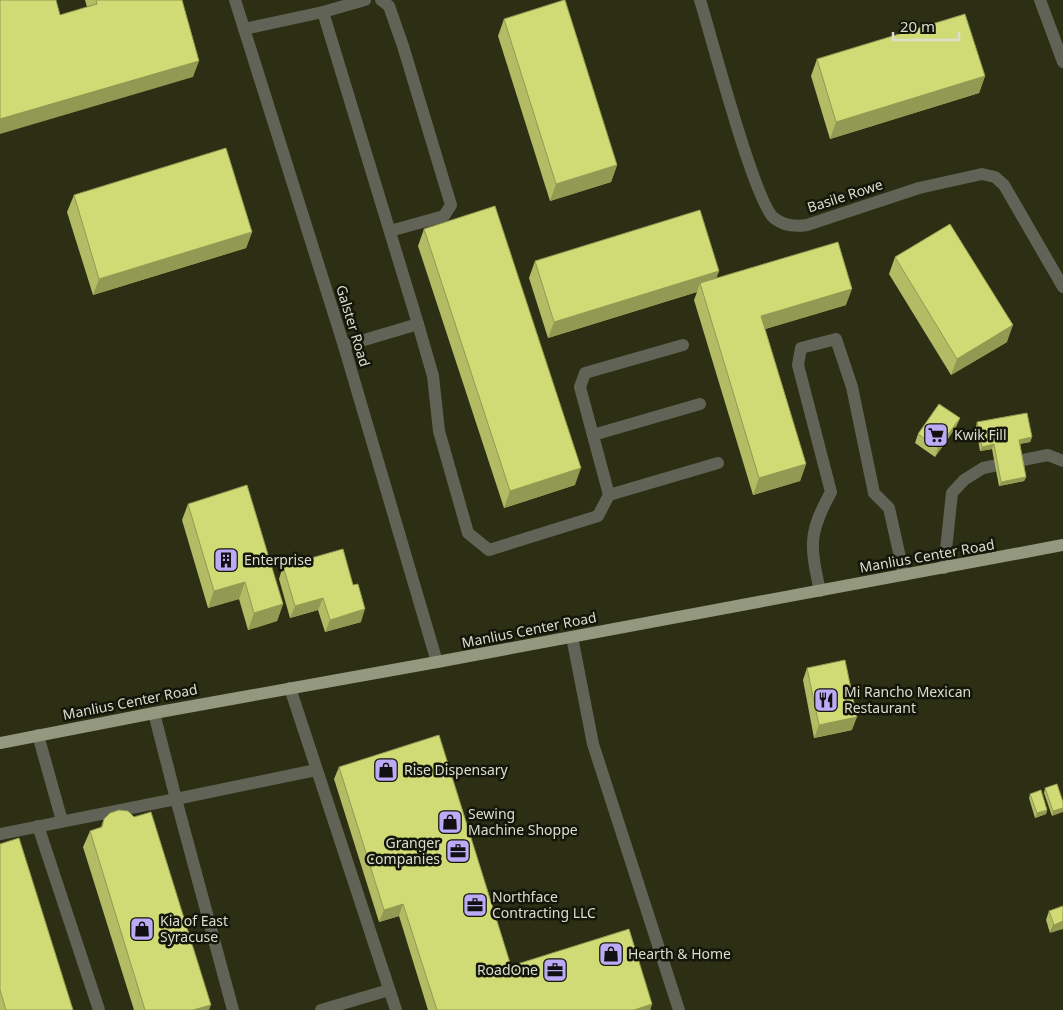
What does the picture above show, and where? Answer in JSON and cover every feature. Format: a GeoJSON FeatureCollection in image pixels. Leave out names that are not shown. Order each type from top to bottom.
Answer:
{"type":"FeatureCollection","features":[{"type":"Feature","properties":{"kind":"main road","name":"Manlius Center Road"},"geometry":{"type":"LineString","coordinates":[[0,743],[1063,545]]}},
{"type":"Feature","properties":{"kind":"street","name":"Galster Road"},"geometry":{"type":"LineString","coordinates":[[234,0],[344,346],[437,662]]}},
{"type":"Feature","properties":{"kind":"street"},"geometry":{"type":"LineString","coordinates":[[244,29],[323,12],[365,0]]}},
{"type":"Feature","properties":{"kind":"street"},"geometry":{"type":"LineString","coordinates":[[381,0],[389,6],[404,46],[451,205],[444,216],[390,231]]}},
{"type":"Feature","properties":{"kind":"street","name":"Basile Rowe"},"geometry":{"type":"LineString","coordinates":[[700,0],[748,157],[765,206],[774,217],[784,224],[807,225],[919,188],[982,174],[995,177],[1004,185],[1063,287]]}},
{"type":"Feature","properties":{"kind":"street"},"geometry":{"type":"LineString","coordinates":[[1040,0],[1063,62]]}},
{"type":"Feature","properties":{"kind":"street"},"geometry":{"type":"LineString","coordinates":[[323,12],[433,376],[439,431],[468,533],[489,550],[598,516],[609,495],[580,388],[585,373],[683,345]]}},
{"type":"Feature","properties":{"kind":"street"},"geometry":{"type":"LineString","coordinates":[[344,346],[418,324]]}},
{"type":"Feature","properties":{"kind":"street"},"geometry":{"type":"LineString","coordinates":[[820,591],[812,550],[817,518],[831,492],[798,365],[801,348],[836,339],[852,386],[874,493],[889,508],[904,575]]}},
{"type":"Feature","properties":{"kind":"street"},"geometry":{"type":"LineString","coordinates":[[593,435],[700,404]]}},
{"type":"Feature","properties":{"kind":"street"},"geometry":{"type":"LineString","coordinates":[[944,568],[952,493],[964,480],[983,468],[1020,460],[1048,455],[1063,462]]}},
{"type":"Feature","properties":{"kind":"street"},"geometry":{"type":"LineString","coordinates":[[609,495],[718,463]]}},
{"type":"Feature","properties":{"kind":"street"},"geometry":{"type":"LineString","coordinates":[[572,637],[593,744],[679,1010]]}},
{"type":"Feature","properties":{"kind":"street"},"geometry":{"type":"LineString","coordinates":[[290,688],[396,1010]]}},
{"type":"Feature","properties":{"kind":"street"},"geometry":{"type":"LineString","coordinates":[[154,713],[233,1010]]}},
{"type":"Feature","properties":{"kind":"street"},"geometry":{"type":"LineString","coordinates":[[38,735],[62,821]]}},
{"type":"Feature","properties":{"kind":"street"},"geometry":{"type":"LineString","coordinates":[[0,834],[316,770]]}},
{"type":"Feature","properties":{"kind":"street"},"geometry":{"type":"LineString","coordinates":[[38,826],[99,1010]]}},
{"type":"Feature","properties":{"kind":"street"},"geometry":{"type":"LineString","coordinates":[[321,1010],[389,990]]}},
{"type":"Feature","properties":{"kind":"building"},"geometry":{"type":"Polygon","coordinates":[[[0,0],[56,0],[60,15],[97,4],[96,0],[182,0],[199,61],[0,119],[0,0]]]}},
{"type":"Feature","properties":{"kind":"building"},"geometry":{"type":"Polygon","coordinates":[[[565,0],[617,165],[556,184],[504,19],[565,0]]]}},
{"type":"Feature","properties":{"kind":"building"},"geometry":{"type":"Polygon","coordinates":[[[965,14],[985,76],[836,122],[817,59],[965,14]]]}},
{"type":"Feature","properties":{"kind":"building"},"geometry":{"type":"Polygon","coordinates":[[[226,148],[252,232],[99,279],[74,195],[226,148]]]}},
{"type":"Feature","properties":{"kind":"building"},"geometry":{"type":"Polygon","coordinates":[[[495,206],[581,468],[510,491],[424,229],[495,206]]]}},
{"type":"Feature","properties":{"kind":"building"},"geometry":{"type":"Polygon","coordinates":[[[700,210],[719,271],[554,322],[535,261],[700,210]]]}},
{"type":"Feature","properties":{"kind":"building"},"geometry":{"type":"Polygon","coordinates":[[[950,224],[1013,325],[957,359],[895,257],[950,224]]]}},
{"type":"Feature","properties":{"kind":"building"},"geometry":{"type":"Polygon","coordinates":[[[838,242],[852,289],[761,316],[806,464],[759,478],[700,283],[838,242]]]}},
{"type":"Feature","properties":{"kind":"building","name":"Kwik Fill"},"geometry":{"type":"Polygon","coordinates":[[[939,404],[960,418],[938,448],[918,434],[939,404]]]}},
{"type":"Feature","properties":{"kind":"building","name":"Kwik Fill"},"geometry":{"type":"Polygon","coordinates":[[[1027,413],[1032,437],[1019,440],[1026,477],[1001,482],[994,444],[982,447],[977,422],[1027,413]]]}},
{"type":"Feature","properties":{"kind":"building","name":"Enterprise"},"geometry":{"type":"Polygon","coordinates":[[[247,485],[283,604],[254,613],[245,582],[214,591],[188,504],[247,485]]]}},
{"type":"Feature","properties":{"kind":"building"},"geometry":{"type":"Polygon","coordinates":[[[343,549],[353,585],[358,584],[365,609],[330,620],[323,598],[295,606],[283,566],[343,549]]]}},
{"type":"Feature","properties":{"kind":"building","name":"Mi Rancho Mexican Restaurant"},"geometry":{"type":"Polygon","coordinates":[[[845,660],[857,717],[819,725],[807,668],[845,660]]]}},
{"type":"Feature","properties":{"kind":"building"},"geometry":{"type":"Polygon","coordinates":[[[439,735],[511,966],[629,929],[652,1004],[634,1010],[437,1010],[403,904],[384,910],[339,767],[439,735]]]}},
{"type":"Feature","properties":{"kind":"building"},"geometry":{"type":"Polygon","coordinates":[[[1057,784],[1063,808],[1053,811],[1045,788],[1057,784]]]}},
{"type":"Feature","properties":{"kind":"building"},"geometry":{"type":"Polygon","coordinates":[[[1041,790],[1047,810],[1037,813],[1030,794],[1041,790]]]}},
{"type":"Feature","properties":{"kind":"building","name":"Kia of East Syracuse"},"geometry":{"type":"Polygon","coordinates":[[[119,810],[128,811],[134,817],[151,812],[211,1005],[193,1010],[145,1010],[90,831],[102,827],[104,819],[110,813],[119,810]]]}},
{"type":"Feature","properties":{"kind":"building"},"geometry":{"type":"Polygon","coordinates":[[[19,838],[73,1010],[6,1010],[0,990],[0,844],[19,838]]]}},
{"type":"Feature","properties":{"kind":"building"},"geometry":{"type":"Polygon","coordinates":[[[1063,906],[1063,921],[1054,925],[1049,911],[1063,906]]]}},
{"type":"Feature","properties":{"kind":"place","name":"Kwik Fill"},"geometry":{"type":"Point","coordinates":[936,435]}},
{"type":"Feature","properties":{"kind":"place","name":"Enterprise"},"geometry":{"type":"Point","coordinates":[226,560]}},
{"type":"Feature","properties":{"kind":"place","name":"Mi Rancho Mexican Restaurant"},"geometry":{"type":"Point","coordinates":[826,700]}},
{"type":"Feature","properties":{"kind":"place","name":"Rise Dispensary"},"geometry":{"type":"Point","coordinates":[386,770]}},
{"type":"Feature","properties":{"kind":"place","name":"Sewing Machine Shoppe"},"geometry":{"type":"Point","coordinates":[450,822]}},
{"type":"Feature","properties":{"kind":"place","name":"Granger Companies"},"geometry":{"type":"Point","coordinates":[458,851]}},
{"type":"Feature","properties":{"kind":"place","name":"Northface Contracting LLC"},"geometry":{"type":"Point","coordinates":[475,905]}},
{"type":"Feature","properties":{"kind":"place","name":"Kia of East Syracuse"},"geometry":{"type":"Point","coordinates":[142,929]}},
{"type":"Feature","properties":{"kind":"place","name":"Hearth & Home"},"geometry":{"type":"Point","coordinates":[611,954]}},
{"type":"Feature","properties":{"kind":"place","name":"RoadOne"},"geometry":{"type":"Point","coordinates":[555,970]}}]}
